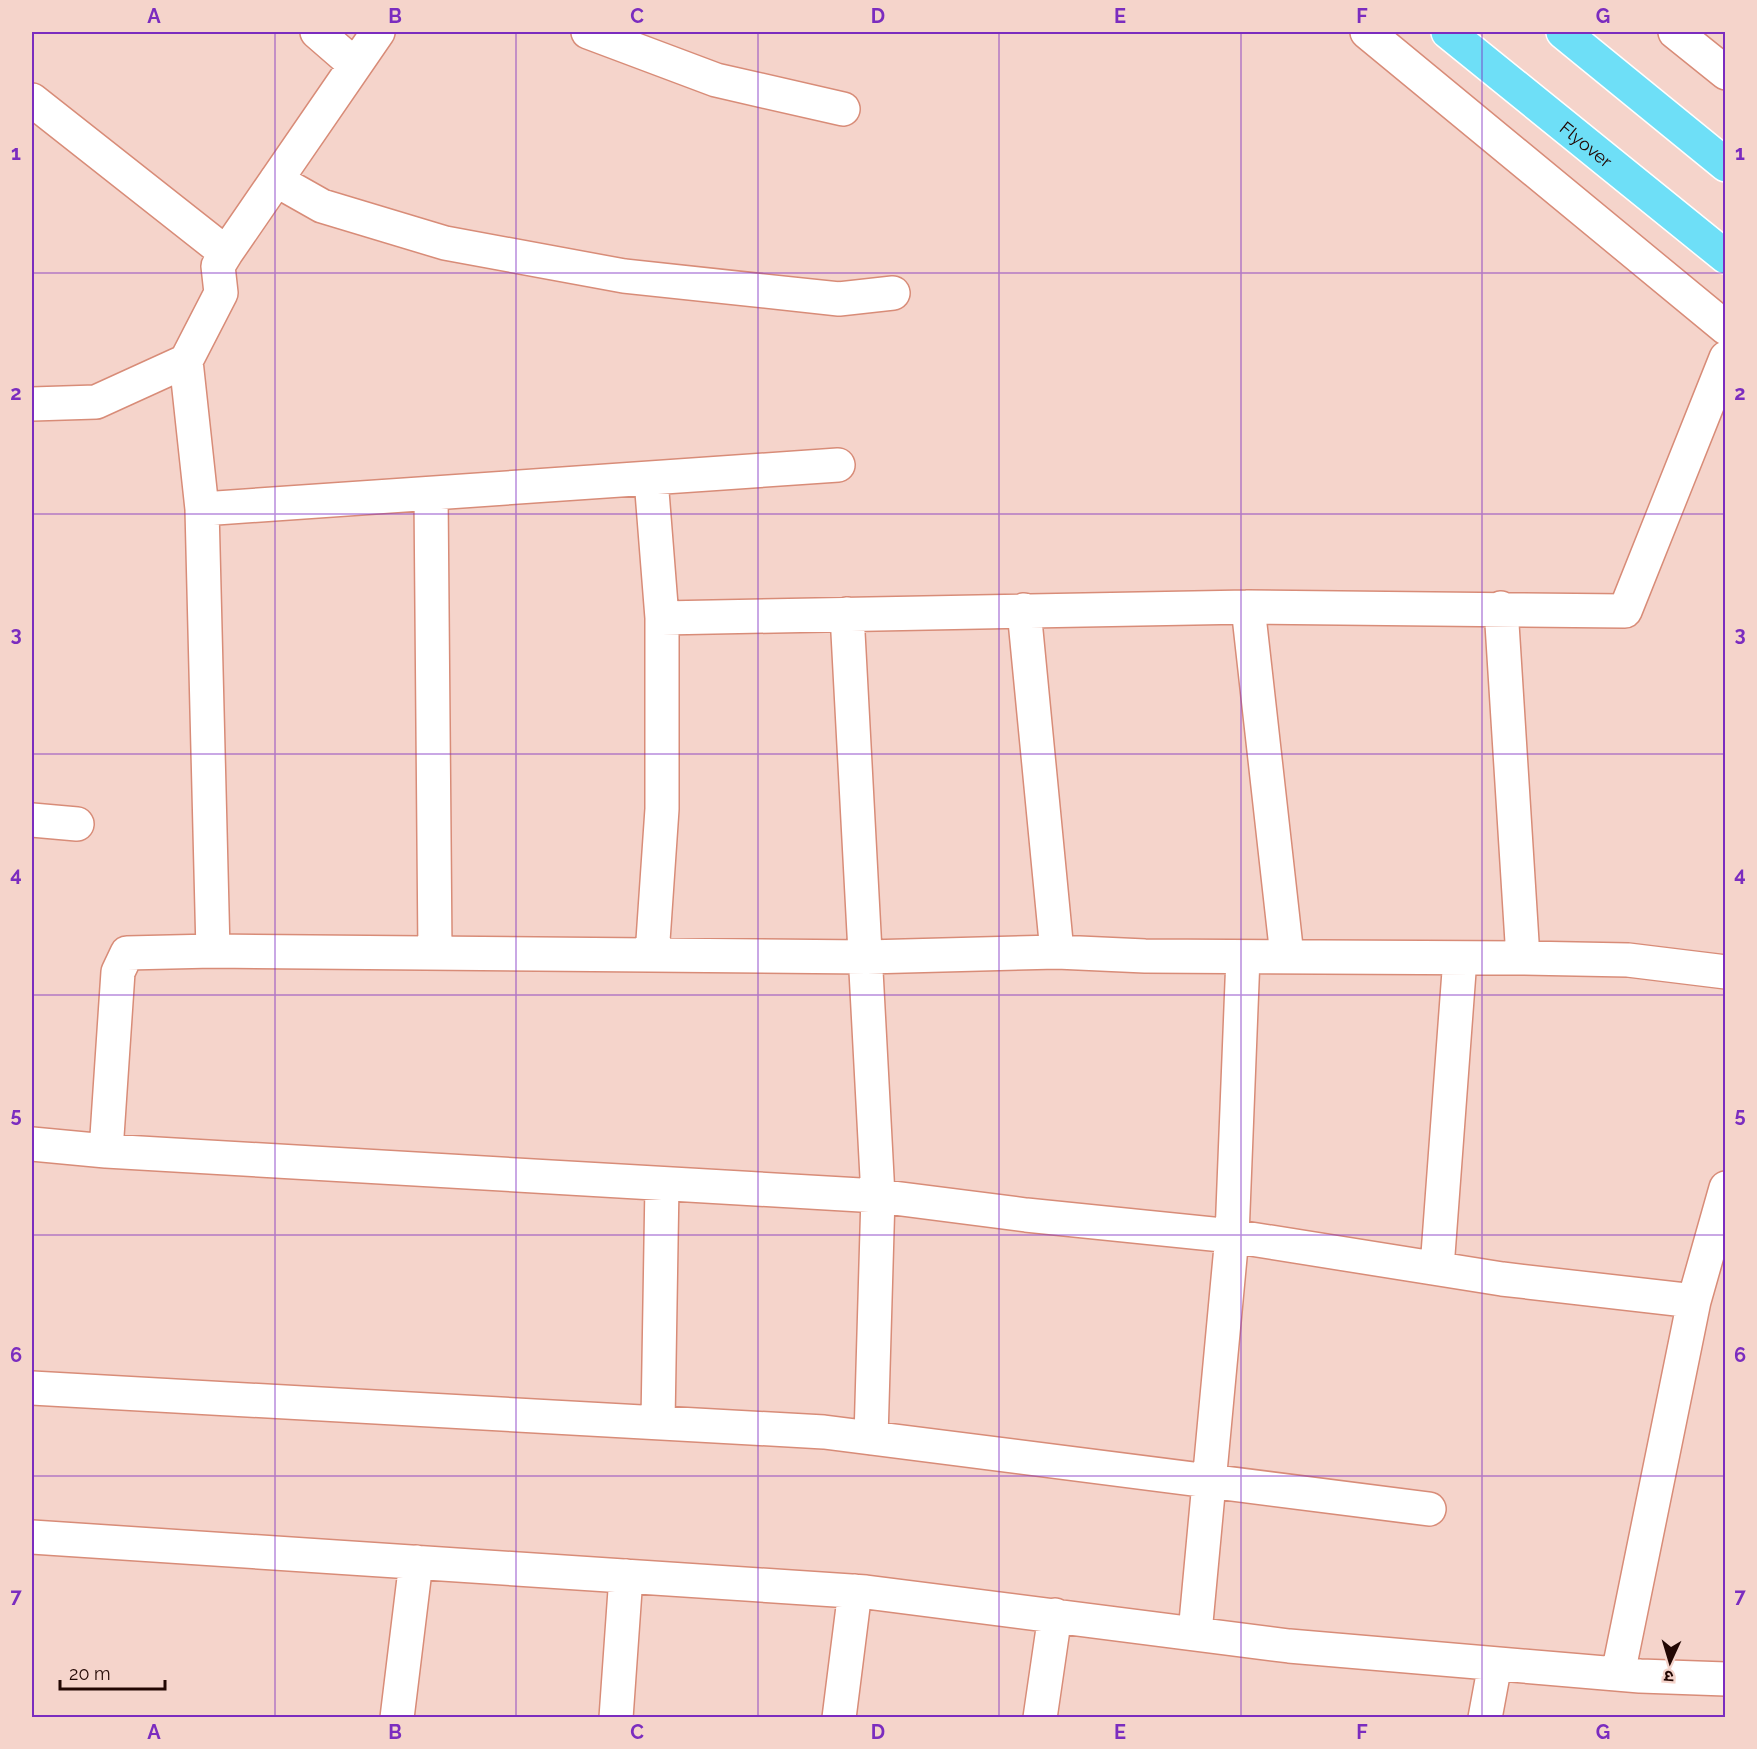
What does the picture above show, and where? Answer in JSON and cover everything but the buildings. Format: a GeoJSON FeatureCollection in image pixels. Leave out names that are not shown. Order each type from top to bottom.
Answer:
{"type":"FeatureCollection","features":[{"type":"Feature","properties":{"kind":"highway","name":"Flyover"},"geometry":{"type":"LineString","coordinates":[[1448,32],[1725,257]]}},
{"type":"Feature","properties":{"kind":"highway"},"geometry":{"type":"LineString","coordinates":[[1563,32],[1725,165]]}},
{"type":"Feature","properties":{"kind":"street"},"geometry":{"type":"LineString","coordinates":[[317,32],[355,65]]}},
{"type":"Feature","properties":{"kind":"street"},"geometry":{"type":"LineString","coordinates":[[213,951],[202,509],[186,361],[220,293],[218,266],[378,32]]}},
{"type":"Feature","properties":{"kind":"street"},"geometry":{"type":"LineString","coordinates":[[588,32],[716,80],[843,109]]}},
{"type":"Feature","properties":{"kind":"street"},"geometry":{"type":"LineString","coordinates":[[1367,32],[1725,328]]}},
{"type":"Feature","properties":{"kind":"street"},"geometry":{"type":"LineString","coordinates":[[1675,32],[1725,73]]}},
{"type":"Feature","properties":{"kind":"street"},"geometry":{"type":"LineString","coordinates":[[32,100],[226,253]]}},
{"type":"Feature","properties":{"kind":"street"},"geometry":{"type":"LineString","coordinates":[[276,180],[322,206],[445,243],[624,276],[838,299],[893,293]]}},
{"type":"Feature","properties":{"kind":"street"},"geometry":{"type":"LineString","coordinates":[[662,618],[1248,607],[1625,611],[1725,358]]}},
{"type":"Feature","properties":{"kind":"street"},"geometry":{"type":"LineString","coordinates":[[32,404],[96,402],[186,361]]}},
{"type":"Feature","properties":{"kind":"street"},"geometry":{"type":"LineString","coordinates":[[202,509],[838,465]]}},
{"type":"Feature","properties":{"kind":"street"},"geometry":{"type":"LineString","coordinates":[[651,479],[662,618],[662,809],[652,955]]}},
{"type":"Feature","properties":{"kind":"street"},"geometry":{"type":"LineString","coordinates":[[431,494],[435,953]]}},
{"type":"Feature","properties":{"kind":"street"},"geometry":{"type":"LineString","coordinates":[[1248,607],[1287,956]]}},
{"type":"Feature","properties":{"kind":"street"},"geometry":{"type":"LineString","coordinates":[[1501,608],[1523,958]]}},
{"type":"Feature","properties":{"kind":"street"},"geometry":{"type":"LineString","coordinates":[[1024,610],[1057,952]]}},
{"type":"Feature","properties":{"kind":"street"},"geometry":{"type":"LineString","coordinates":[[847,614],[878,1196],[871,1438]]}},
{"type":"Feature","properties":{"kind":"street"},"geometry":{"type":"LineString","coordinates":[[32,820],[77,824]]}},
{"type":"Feature","properties":{"kind":"street"},"geometry":{"type":"LineString","coordinates":[[106,1151],[118,972],[127,953],[213,951],[867,957],[1057,952],[1243,957],[1628,960],[1725,972]]}},
{"type":"Feature","properties":{"kind":"street"},"geometry":{"type":"LineString","coordinates":[[1195,1633],[1232,1236],[1243,957]]}},
{"type":"Feature","properties":{"kind":"street"},"geometry":{"type":"LineString","coordinates":[[1437,1268],[1460,958]]}},
{"type":"Feature","properties":{"kind":"street"},"geometry":{"type":"LineString","coordinates":[[32,1144],[106,1151],[878,1196],[1026,1215],[1232,1236],[1437,1268],[1694,1301]]}},
{"type":"Feature","properties":{"kind":"street"},"geometry":{"type":"LineString","coordinates":[[658,1422],[662,1184]]}},
{"type":"Feature","properties":{"kind":"street"},"geometry":{"type":"LineString","coordinates":[[1618,1674],[1694,1301],[1725,1188]]}},
{"type":"Feature","properties":{"kind":"street"},"geometry":{"type":"LineString","coordinates":[[32,1388],[824,1432],[1429,1509]]}},
{"type":"Feature","properties":{"kind":"street"},"geometry":{"type":"LineString","coordinates":[[32,1537],[855,1591],[1289,1646],[1618,1674],[1725,1679]]}},
{"type":"Feature","properties":{"kind":"street"},"geometry":{"type":"LineString","coordinates":[[397,1718],[416,1562]]}},
{"type":"Feature","properties":{"kind":"street"},"geometry":{"type":"LineString","coordinates":[[616,1718],[626,1576]]}},
{"type":"Feature","properties":{"kind":"street"},"geometry":{"type":"LineString","coordinates":[[839,1718],[855,1591]]}},
{"type":"Feature","properties":{"kind":"street"},"geometry":{"type":"LineString","coordinates":[[1040,1718],[1055,1615]]}},
{"type":"Feature","properties":{"kind":"street"},"geometry":{"type":"LineString","coordinates":[[1485,1718],[1495,1664]]}}]}
